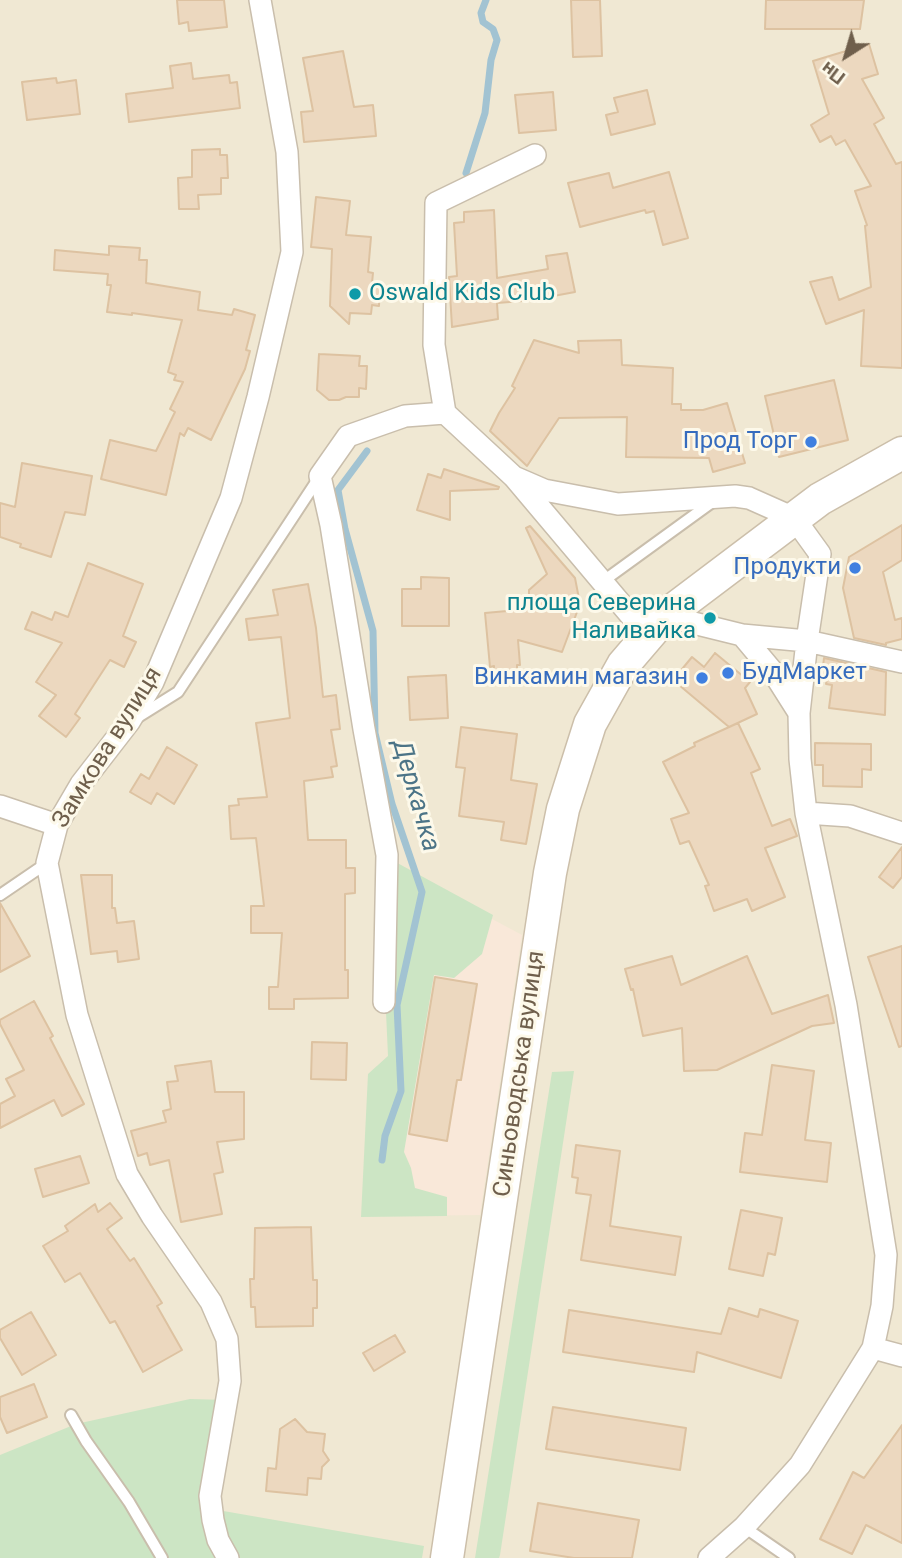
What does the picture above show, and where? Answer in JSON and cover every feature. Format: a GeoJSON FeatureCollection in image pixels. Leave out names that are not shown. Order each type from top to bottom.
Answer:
{"type":"FeatureCollection","features":[{"type":"Feature","properties":{"kind":"main road","name":"Синьоводська вулиця"},"geometry":{"type":"LineString","coordinates":[[447,1558],[550,873],[563,809],[590,724],[623,665],[656,626],[825,496],[902,453]]}},
{"type":"Feature","properties":{"kind":"street","name":"Замкова вулиця"},"geometry":{"type":"LineString","coordinates":[[228,1558],[218,1540],[210,1496],[230,1381],[227,1339],[211,1302],[152,1216],[127,1174],[76,1015],[47,863],[57,825],[81,783],[129,722],[153,682],[230,498],[258,397],[292,252],[287,152],[260,0]]}},
{"type":"Feature","properties":{"kind":"street"},"geometry":{"type":"LineString","coordinates":[[535,155],[436,203],[434,345],[445,413],[514,477],[602,582],[656,626],[807,640],[902,662]]}},
{"type":"Feature","properties":{"kind":"street"},"geometry":{"type":"LineString","coordinates":[[384,1002],[387,855],[331,525],[320,476],[348,436],[405,416],[445,413]]}},
{"type":"Feature","properties":{"kind":"street"},"geometry":{"type":"LineString","coordinates":[[514,477],[544,490],[618,504],[735,496],[749,498],[794,518],[820,554],[799,713],[800,760],[806,813],[894,1251],[873,1348],[800,1465],[744,1527],[709,1558]]}},
{"type":"Feature","properties":{"kind":"street"},"geometry":{"type":"LineString","coordinates":[[742,635],[773,672],[799,713]]}},
{"type":"Feature","properties":{"kind":"street"},"geometry":{"type":"LineString","coordinates":[[0,806],[57,825]]}},
{"type":"Feature","properties":{"kind":"street"},"geometry":{"type":"LineString","coordinates":[[806,813],[850,816],[902,833]]}},
{"type":"Feature","properties":{"kind":"street"},"geometry":{"type":"LineString","coordinates":[[873,1348],[902,1356]]}},
{"type":"Feature","properties":{"kind":"lane"},"geometry":{"type":"LineString","coordinates":[[129,722],[178,692],[320,476]]}},
{"type":"Feature","properties":{"kind":"lane"},"geometry":{"type":"LineString","coordinates":[[602,582],[720,497]]}},
{"type":"Feature","properties":{"kind":"lane"},"geometry":{"type":"LineString","coordinates":[[0,895],[47,863]]}},
{"type":"Feature","properties":{"kind":"lane"},"geometry":{"type":"LineString","coordinates":[[71,1415],[86,1441],[130,1502],[162,1558]]}},
{"type":"Feature","properties":{"kind":"lane"},"geometry":{"type":"LineString","coordinates":[[744,1527],[789,1558]]}},
{"type":"Feature","properties":{"kind":"shaded area"},"geometry":{"type":"Polygon","coordinates":[[[0,0],[902,0],[902,1558],[0,1558],[0,0]]]}},
{"type":"Feature","properties":{"kind":"shaded area"},"geometry":{"type":"Polygon","coordinates":[[[438,890],[522,935],[480,1215],[392,1216],[438,890]]]}},
{"type":"Feature","properties":{"kind":"green space"},"geometry":{"type":"Polygon","coordinates":[[[390,859],[493,915],[482,954],[454,978],[434,975],[404,1152],[415,1188],[447,1197],[447,1216],[361,1217],[368,1074],[388,1056],[386,1012],[390,859]]]}},
{"type":"Feature","properties":{"kind":"green space"},"geometry":{"type":"Polygon","coordinates":[[[574,1071],[500,1555],[499,1558],[475,1558],[552,1072],[574,1071]]]}},
{"type":"Feature","properties":{"kind":"green space"},"geometry":{"type":"Polygon","coordinates":[[[190,1399],[227,1400],[212,1509],[424,1546],[422,1558],[0,1558],[0,1455],[76,1424],[190,1399]]]}},
{"type":"Feature","properties":{"kind":"building"},"geometry":{"type":"Polygon","coordinates":[[[177,0],[224,0],[227,27],[189,31],[188,22],[179,24],[177,0]]]}},
{"type":"Feature","properties":{"kind":"building"},"geometry":{"type":"Polygon","coordinates":[[[571,0],[600,0],[602,56],[573,57],[571,0]]]}},
{"type":"Feature","properties":{"kind":"building"},"geometry":{"type":"Polygon","coordinates":[[[766,0],[864,0],[860,29],[765,29],[766,0]]]}},
{"type":"Feature","properties":{"kind":"building"},"geometry":{"type":"Polygon","coordinates":[[[869,44],[878,74],[862,79],[884,118],[874,124],[896,164],[902,162],[902,368],[861,366],[864,310],[826,324],[810,282],[832,277],[839,300],[871,287],[867,225],[855,191],[871,186],[845,140],[836,145],[831,136],[820,142],[811,125],[829,114],[813,61],[869,44]]]}},
{"type":"Feature","properties":{"kind":"building"},"geometry":{"type":"Polygon","coordinates":[[[343,51],[354,107],[373,105],[376,136],[304,142],[301,112],[313,111],[303,58],[343,51]]]}},
{"type":"Feature","properties":{"kind":"building"},"geometry":{"type":"Polygon","coordinates":[[[191,63],[193,79],[229,75],[230,83],[237,82],[240,108],[129,122],[126,94],[173,88],[170,66],[191,63]]]}},
{"type":"Feature","properties":{"kind":"building"},"geometry":{"type":"Polygon","coordinates":[[[56,78],[57,83],[76,80],[80,114],[27,120],[22,82],[56,78]]]}},
{"type":"Feature","properties":{"kind":"building"},"geometry":{"type":"Polygon","coordinates":[[[647,90],[655,124],[611,135],[606,115],[618,112],[614,98],[647,90]]]}},
{"type":"Feature","properties":{"kind":"building"},"geometry":{"type":"Polygon","coordinates":[[[553,92],[556,130],[519,133],[515,95],[553,92]]]}},
{"type":"Feature","properties":{"kind":"building"},"geometry":{"type":"Polygon","coordinates":[[[220,149],[220,155],[227,155],[228,178],[221,178],[221,194],[198,195],[199,209],[179,209],[178,178],[192,177],[192,150],[220,149]]]}},
{"type":"Feature","properties":{"kind":"building"},"geometry":{"type":"Polygon","coordinates":[[[669,172],[688,238],[663,245],[654,211],[646,213],[645,210],[580,227],[568,183],[609,173],[613,188],[669,172]]]}},
{"type":"Feature","properties":{"kind":"building"},"geometry":{"type":"Polygon","coordinates":[[[316,197],[350,201],[346,235],[371,237],[368,272],[373,273],[372,283],[380,283],[379,306],[372,305],[371,314],[350,313],[349,324],[330,306],[332,249],[311,247],[316,197]]]}},
{"type":"Feature","properties":{"kind":"building"},"geometry":{"type":"Polygon","coordinates":[[[494,210],[497,278],[548,269],[546,256],[567,253],[575,292],[548,299],[497,303],[498,319],[452,327],[449,277],[457,276],[454,223],[464,222],[464,212],[494,210]]]}},
{"type":"Feature","properties":{"kind":"building"},"geometry":{"type":"Polygon","coordinates":[[[109,246],[140,248],[139,260],[147,260],[146,283],[200,292],[198,310],[232,315],[234,309],[255,315],[246,350],[250,351],[245,369],[211,440],[188,428],[184,436],[180,433],[166,495],[101,479],[110,440],[156,451],[175,412],[170,409],[183,382],[174,380],[176,375],[168,372],[182,320],[107,312],[111,285],[107,285],[108,274],[54,270],[55,250],[109,255],[109,246]]]}},
{"type":"Feature","properties":{"kind":"building"},"geometry":{"type":"Polygon","coordinates":[[[534,340],[579,353],[578,341],[621,340],[622,365],[673,368],[672,404],[681,404],[681,410],[703,410],[727,403],[745,463],[713,472],[709,458],[626,457],[627,417],[559,418],[527,466],[490,431],[515,388],[512,386],[534,340]]]}},
{"type":"Feature","properties":{"kind":"building"},"geometry":{"type":"Polygon","coordinates":[[[319,354],[360,356],[359,366],[367,366],[366,389],[359,388],[359,397],[329,400],[317,390],[319,354]]]}},
{"type":"Feature","properties":{"kind":"building"},"geometry":{"type":"Polygon","coordinates":[[[834,380],[848,440],[779,457],[765,396],[834,380]]]}},
{"type":"Feature","properties":{"kind":"building"},"geometry":{"type":"Polygon","coordinates":[[[22,463],[92,476],[85,515],[65,512],[51,557],[0,537],[0,503],[15,507],[22,463]]]}},
{"type":"Feature","properties":{"kind":"building"},"geometry":{"type":"Polygon","coordinates":[[[444,469],[499,487],[450,491],[450,520],[417,510],[428,474],[441,478],[444,469]]]}},
{"type":"Feature","properties":{"kind":"building"},"geometry":{"type":"Polygon","coordinates":[[[902,525],[902,560],[883,572],[895,620],[902,618],[902,639],[886,645],[854,638],[843,588],[849,557],[902,525]]]}},
{"type":"Feature","properties":{"kind":"building"},"geometry":{"type":"Polygon","coordinates":[[[530,526],[575,578],[580,604],[562,652],[518,640],[520,665],[517,665],[517,670],[494,672],[494,666],[490,667],[485,613],[529,609],[529,590],[547,574],[526,528],[530,526]]]}},
{"type":"Feature","properties":{"kind":"building"},"geometry":{"type":"Polygon","coordinates":[[[88,563],[143,584],[123,636],[136,642],[124,667],[110,660],[75,714],[80,718],[66,737],[39,716],[56,695],[36,682],[62,643],[25,629],[32,612],[52,620],[55,612],[68,617],[88,563]]]}},
{"type":"Feature","properties":{"kind":"building"},"geometry":{"type":"Polygon","coordinates":[[[421,577],[449,578],[449,626],[402,626],[402,589],[421,589],[421,577]]]}},
{"type":"Feature","properties":{"kind":"building"},"geometry":{"type":"Polygon","coordinates":[[[308,584],[316,628],[323,697],[336,695],[340,729],[331,730],[337,766],[331,767],[333,777],[304,781],[308,840],[346,840],[346,868],[355,868],[355,893],[345,894],[345,970],[348,970],[348,998],[294,999],[294,1009],[269,1009],[269,987],[278,987],[282,933],[251,933],[251,906],[264,906],[256,838],[231,839],[229,806],[239,805],[238,799],[267,797],[256,723],[290,718],[281,637],[249,640],[246,619],[278,615],[273,590],[308,584]]]}},
{"type":"Feature","properties":{"kind":"building"},"geometry":{"type":"Polygon","coordinates":[[[715,653],[750,682],[745,688],[757,714],[729,727],[673,680],[692,657],[704,667],[715,653]]]}},
{"type":"Feature","properties":{"kind":"building"},"geometry":{"type":"Polygon","coordinates":[[[824,658],[886,672],[885,715],[829,708],[832,685],[826,684],[828,675],[822,674],[824,658]]]}},
{"type":"Feature","properties":{"kind":"building"},"geometry":{"type":"Polygon","coordinates":[[[446,675],[448,718],[410,720],[408,677],[446,675]]]}},
{"type":"Feature","properties":{"kind":"building"},"geometry":{"type":"Polygon","coordinates":[[[738,723],[760,769],[751,773],[772,826],[790,819],[797,836],[765,848],[785,897],[752,911],[747,899],[714,911],[705,886],[709,885],[689,841],[680,844],[671,819],[689,813],[663,762],[695,746],[694,743],[738,723]]]}},
{"type":"Feature","properties":{"kind":"building"},"geometry":{"type":"Polygon","coordinates":[[[461,727],[517,734],[511,780],[537,784],[526,844],[501,840],[504,822],[459,816],[465,768],[456,767],[461,727]]]}},
{"type":"Feature","properties":{"kind":"building"},"geometry":{"type":"Polygon","coordinates":[[[815,743],[871,744],[871,770],[862,769],[862,787],[823,786],[823,765],[815,765],[815,743]]]}},
{"type":"Feature","properties":{"kind":"building"},"geometry":{"type":"Polygon","coordinates":[[[167,747],[197,765],[174,804],[157,793],[151,804],[130,792],[141,774],[149,779],[167,747]]]}},
{"type":"Feature","properties":{"kind":"building"},"geometry":{"type":"Polygon","coordinates":[[[902,847],[902,877],[893,888],[879,877],[902,847]]]}},
{"type":"Feature","properties":{"kind":"building"},"geometry":{"type":"Polygon","coordinates":[[[81,875],[112,875],[112,908],[115,908],[117,923],[134,921],[139,959],[118,962],[117,951],[91,954],[81,875]]]}},
{"type":"Feature","properties":{"kind":"building"},"geometry":{"type":"Polygon","coordinates":[[[0,903],[30,956],[0,972],[0,903]]]}},
{"type":"Feature","properties":{"kind":"building"},"geometry":{"type":"Polygon","coordinates":[[[902,946],[902,1046],[899,1047],[868,957],[902,946]]]}},
{"type":"Feature","properties":{"kind":"building"},"geometry":{"type":"Polygon","coordinates":[[[672,956],[681,985],[747,956],[772,1014],[828,995],[834,1023],[812,1026],[717,1070],[684,1071],[682,1028],[643,1036],[633,989],[631,990],[625,969],[672,956]]]}},
{"type":"Feature","properties":{"kind":"building"},"geometry":{"type":"Polygon","coordinates":[[[435,977],[477,984],[461,1080],[457,1080],[447,1141],[409,1134],[435,977]]]}},
{"type":"Feature","properties":{"kind":"building"},"geometry":{"type":"Polygon","coordinates":[[[34,1001],[84,1104],[62,1116],[54,1100],[0,1128],[0,1104],[15,1096],[6,1079],[24,1070],[0,1020],[34,1001]]]}},
{"type":"Feature","properties":{"kind":"building"},"geometry":{"type":"Polygon","coordinates":[[[312,1042],[347,1043],[346,1080],[311,1079],[312,1042]]]}},
{"type":"Feature","properties":{"kind":"building"},"geometry":{"type":"Polygon","coordinates":[[[211,1061],[215,1092],[244,1092],[244,1139],[217,1142],[223,1172],[214,1174],[222,1214],[181,1222],[169,1160],[150,1165],[147,1153],[138,1156],[131,1131],[166,1122],[163,1111],[171,1109],[167,1082],[178,1081],[175,1066],[211,1061]]]}},
{"type":"Feature","properties":{"kind":"building"},"geometry":{"type":"Polygon","coordinates":[[[772,1065],[814,1071],[805,1140],[831,1143],[827,1182],[740,1172],[745,1133],[762,1135],[772,1065]]]}},
{"type":"Feature","properties":{"kind":"building"},"geometry":{"type":"Polygon","coordinates":[[[576,1145],[620,1151],[610,1226],[681,1237],[675,1275],[581,1260],[591,1195],[576,1193],[578,1178],[572,1177],[576,1145]]]}},
{"type":"Feature","properties":{"kind":"building"},"geometry":{"type":"Polygon","coordinates":[[[80,1156],[89,1183],[43,1197],[35,1169],[80,1156]]]}},
{"type":"Feature","properties":{"kind":"building"},"geometry":{"type":"Polygon","coordinates":[[[110,1203],[122,1218],[107,1229],[130,1261],[134,1258],[162,1303],[157,1306],[182,1350],[143,1372],[115,1321],[110,1323],[80,1273],[65,1282],[43,1246],[68,1231],[65,1226],[95,1204],[98,1212],[110,1203]]]}},
{"type":"Feature","properties":{"kind":"building"},"geometry":{"type":"Polygon","coordinates":[[[741,1210],[782,1218],[775,1255],[768,1253],[763,1276],[729,1269],[741,1210]]]}},
{"type":"Feature","properties":{"kind":"building"},"geometry":{"type":"Polygon","coordinates":[[[311,1227],[313,1280],[317,1280],[317,1308],[313,1308],[313,1326],[256,1327],[255,1307],[251,1307],[250,1279],[254,1279],[255,1228],[311,1227]]]}},
{"type":"Feature","properties":{"kind":"building"},"geometry":{"type":"Polygon","coordinates":[[[729,1308],[758,1317],[760,1309],[798,1321],[781,1378],[697,1352],[694,1372],[563,1352],[569,1310],[721,1334],[729,1308]]]}},
{"type":"Feature","properties":{"kind":"building"},"geometry":{"type":"Polygon","coordinates":[[[31,1312],[56,1355],[22,1375],[0,1338],[0,1330],[31,1312]]]}},
{"type":"Feature","properties":{"kind":"building"},"geometry":{"type":"Polygon","coordinates":[[[395,1335],[405,1352],[374,1371],[363,1353],[395,1335]]]}},
{"type":"Feature","properties":{"kind":"building"},"geometry":{"type":"Polygon","coordinates":[[[34,1384],[47,1417],[7,1433],[0,1417],[0,1397],[34,1384]]]}},
{"type":"Feature","properties":{"kind":"building"},"geometry":{"type":"Polygon","coordinates":[[[553,1407],[686,1428],[680,1470],[546,1449],[553,1407]]]}},
{"type":"Feature","properties":{"kind":"building"},"geometry":{"type":"Polygon","coordinates":[[[295,1419],[307,1432],[325,1434],[323,1451],[329,1460],[322,1467],[321,1479],[308,1478],[307,1495],[266,1491],[268,1468],[276,1469],[280,1429],[295,1419]]]}},
{"type":"Feature","properties":{"kind":"building"},"geometry":{"type":"Polygon","coordinates":[[[902,1425],[902,1543],[866,1525],[852,1554],[820,1539],[853,1472],[864,1478],[902,1425]]]}},
{"type":"Feature","properties":{"kind":"building"},"geometry":{"type":"Polygon","coordinates":[[[538,1503],[639,1520],[632,1558],[574,1558],[530,1551],[538,1503]]]}},
{"type":"Feature","properties":{"kind":"waterway","name":"Деркачка"},"geometry":{"type":"LineString","coordinates":[[466,173],[485,113],[491,60],[497,40],[493,29],[483,22],[481,13],[486,0]]}},
{"type":"Feature","properties":{"kind":"waterway","name":"Деркачка"},"geometry":{"type":"LineString","coordinates":[[367,451],[338,490],[345,529],[373,631],[375,733],[392,804],[422,892],[397,1005],[401,1091],[385,1136],[382,1160]]}},
{"type":"Feature","properties":{"kind":"place","name":"Oswald Kids Club"},"geometry":{"type":"Point","coordinates":[355,294]}},
{"type":"Feature","properties":{"kind":"place","name":"Прод Торг"},"geometry":{"type":"Point","coordinates":[811,442]}},
{"type":"Feature","properties":{"kind":"place","name":"Продукти"},"geometry":{"type":"Point","coordinates":[855,568]}},
{"type":"Feature","properties":{"kind":"place","name":"площа Северина Наливайка"},"geometry":{"type":"Point","coordinates":[710,618]}},
{"type":"Feature","properties":{"kind":"place","name":"БудМаркет"},"geometry":{"type":"Point","coordinates":[728,673]}},
{"type":"Feature","properties":{"kind":"place","name":"Винкамин магазин"},"geometry":{"type":"Point","coordinates":[702,678]}}]}
